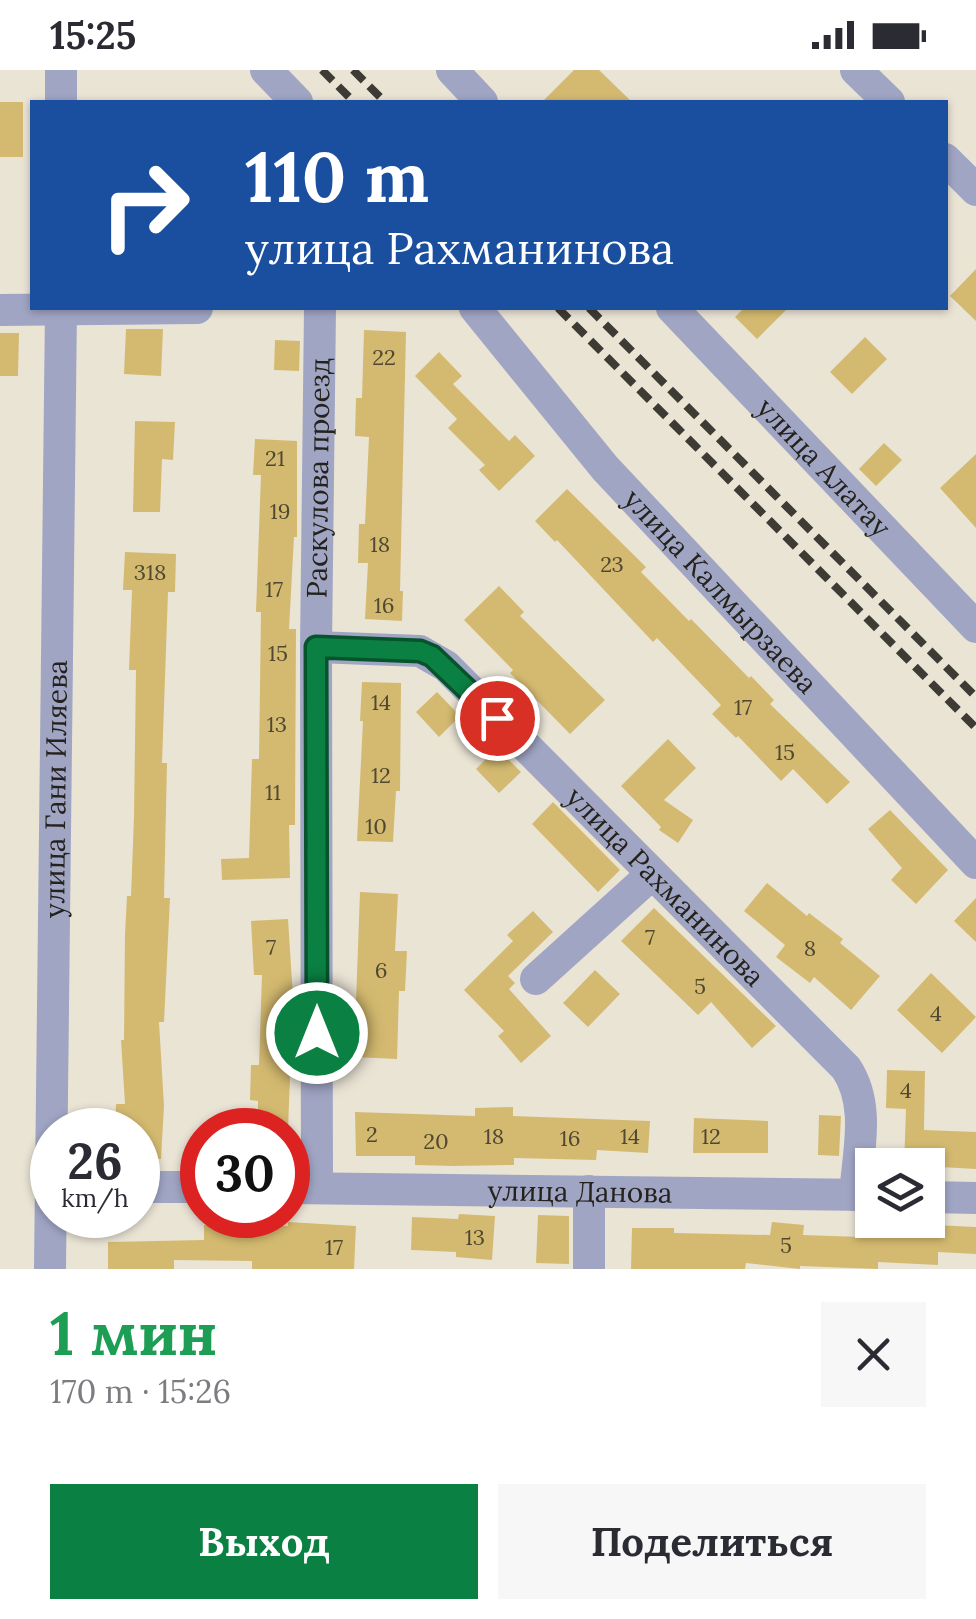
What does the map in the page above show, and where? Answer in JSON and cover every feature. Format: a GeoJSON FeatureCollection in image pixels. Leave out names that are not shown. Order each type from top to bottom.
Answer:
{"type":"FeatureCollection","features":[{"type":"Feature","properties":{"kind":"street"},"geometry":{"type":"LineString","coordinates":[[61,70],[61,100]]}},
{"type":"Feature","properties":{"kind":"street"},"geometry":{"type":"LineString","coordinates":[[266,70],[294,100]]}},
{"type":"Feature","properties":{"kind":"street"},"geometry":{"type":"LineString","coordinates":[[452,70],[480,100]]}},
{"type":"Feature","properties":{"kind":"street"},"geometry":{"type":"LineString","coordinates":[[856,70],[887,100]]}},
{"type":"Feature","properties":{"kind":"street"},"geometry":{"type":"LineString","coordinates":[[948,162],[976,190]]}},
{"type":"Feature","properties":{"kind":"street"},"geometry":{"type":"LineString","coordinates":[[0,310],[30,310]]}},
{"type":"Feature","properties":{"kind":"street","name":"улица Гани Иляева"},"geometry":{"type":"LineString","coordinates":[[53,1108],[61,310]]}},
{"type":"Feature","properties":{"kind":"street","name":"Раскулова проезд"},"geometry":{"type":"LineString","coordinates":[[304,1108],[320,310]]}},
{"type":"Feature","properties":{"kind":"street","name":"улица Калмырзаева"},"geometry":{"type":"LineString","coordinates":[[478,310],[605,468],[976,863]]}},
{"type":"Feature","properties":{"kind":"street","name":"улица Алатау"},"geometry":{"type":"LineString","coordinates":[[674,310],[976,627]]}},
{"type":"Feature","properties":{"kind":"street","name":"улица Рахманинова"},"geometry":{"type":"LineString","coordinates":[[316,647],[420,651],[446,666],[846,1068],[858,1085],[863,1148]]}},
{"type":"Feature","properties":{"kind":"street"},"geometry":{"type":"LineString","coordinates":[[536,978],[651,875]]}},
{"type":"Feature","properties":{"kind":"street","name":"улица Данова"},"geometry":{"type":"LineString","coordinates":[[310,1188],[855,1195]]}},
{"type":"Feature","properties":{"kind":"street"},"geometry":{"type":"LineString","coordinates":[[589,1191],[589,1269]]}},
{"type":"Feature","properties":{"kind":"street"},"geometry":{"type":"LineString","coordinates":[[945,1197],[976,1198]]}},
{"type":"Feature","properties":{"kind":"street","name":"улица Гани Иляева"},"geometry":{"type":"LineString","coordinates":[[50,1269],[51,1238]]}},
{"type":"Feature","properties":{"kind":"building"},"geometry":{"type":"Polygon","coordinates":[[[574,70],[599,70],[630,100],[544,100],[574,70]]]}},
{"type":"Feature","properties":{"kind":"building"},"geometry":{"type":"Polygon","coordinates":[[[0,102],[23,102],[23,157],[0,157],[0,102]]]}},
{"type":"Feature","properties":{"kind":"building"},"geometry":{"type":"Polygon","coordinates":[[[976,269],[976,321],[950,296],[976,269]]]}},
{"type":"Feature","properties":{"kind":"building"},"geometry":{"type":"Polygon","coordinates":[[[742,310],[786,310],[757,339],[735,317],[742,310]]]}},
{"type":"Feature","properties":{"kind":"building"},"geometry":{"type":"Polygon","coordinates":[[[126,329],[163,329],[161,376],[124,374],[126,329]]]}},
{"type":"Feature","properties":{"kind":"building"},"geometry":{"type":"Polygon","coordinates":[[[364,330],[406,332],[402,621],[365,619],[368,563],[358,563],[359,524],[365,524],[369,437],[355,436],[356,398],[362,398],[364,330]]]}},
{"type":"Feature","properties":{"kind":"building"},"geometry":{"type":"Polygon","coordinates":[[[0,333],[19,333],[18,376],[0,376],[0,333]]]}},
{"type":"Feature","properties":{"kind":"building"},"geometry":{"type":"Polygon","coordinates":[[[865,337],[887,359],[852,394],[830,372],[865,337]]]}},
{"type":"Feature","properties":{"kind":"building"},"geometry":{"type":"Polygon","coordinates":[[[275,340],[300,341],[299,371],[274,370],[275,340]]]}},
{"type":"Feature","properties":{"kind":"building"},"geometry":{"type":"Polygon","coordinates":[[[439,352],[462,376],[453,384],[509,441],[515,435],[535,456],[499,491],[479,470],[485,465],[448,428],[457,419],[415,376],[439,352]]]}},
{"type":"Feature","properties":{"kind":"building"},"geometry":{"type":"Polygon","coordinates":[[[135,421],[175,422],[173,460],[162,459],[160,512],[133,512],[135,421]]]}},
{"type":"Feature","properties":{"kind":"building"},"geometry":{"type":"Polygon","coordinates":[[[255,439],[297,441],[297,537],[289,629],[296,629],[295,825],[289,825],[290,878],[222,880],[221,859],[249,858],[252,759],[259,759],[261,612],[256,612],[261,475],[253,475],[255,439]]]}},
{"type":"Feature","properties":{"kind":"building"},"geometry":{"type":"Polygon","coordinates":[[[884,443],[902,460],[876,486],[859,469],[884,443]]]}},
{"type":"Feature","properties":{"kind":"building"},"geometry":{"type":"Polygon","coordinates":[[[976,454],[976,528],[940,488],[976,454]]]}},
{"type":"Feature","properties":{"kind":"building"},"geometry":{"type":"Polygon","coordinates":[[[567,489],[646,567],[641,572],[751,676],[774,700],[770,704],[850,782],[827,804],[793,769],[781,781],[736,738],[712,714],[721,705],[657,638],[653,642],[535,521],[567,489]]]}},
{"type":"Feature","properties":{"kind":"building"},"geometry":{"type":"Polygon","coordinates":[[[125,552],[176,554],[175,592],[168,592],[162,763],[167,763],[164,898],[170,898],[164,1022],[159,1022],[164,1106],[161,1159],[160,1108],[116,1108],[116,1104],[125,1104],[121,1040],[134,817],[136,670],[129,670],[132,590],[123,590],[125,552]]]}},
{"type":"Feature","properties":{"kind":"building"},"geometry":{"type":"Polygon","coordinates":[[[499,586],[524,612],[520,616],[605,700],[570,734],[464,620],[499,586]]]}},
{"type":"Feature","properties":{"kind":"building"},"geometry":{"type":"Polygon","coordinates":[[[362,682],[401,683],[400,791],[396,791],[393,842],[357,841],[362,682]]]}},
{"type":"Feature","properties":{"kind":"building"},"geometry":{"type":"Polygon","coordinates":[[[437,692],[460,716],[439,737],[416,712],[437,692]]]}},
{"type":"Feature","properties":{"kind":"building"},"geometry":{"type":"Polygon","coordinates":[[[668,739],[696,768],[664,800],[693,820],[678,843],[659,830],[661,827],[621,786],[668,739]]]}},
{"type":"Feature","properties":{"kind":"building"},"geometry":{"type":"Polygon","coordinates":[[[497,748],[521,772],[499,793],[476,769],[497,748]]]}},
{"type":"Feature","properties":{"kind":"building"},"geometry":{"type":"Polygon","coordinates":[[[553,802],[620,870],[598,892],[532,824],[553,802]]]}},
{"type":"Feature","properties":{"kind":"building"},"geometry":{"type":"Polygon","coordinates":[[[890,810],[948,870],[916,904],[891,880],[902,868],[868,829],[890,810]]]}},
{"type":"Feature","properties":{"kind":"building"},"geometry":{"type":"Polygon","coordinates":[[[767,883],[843,939],[840,943],[880,976],[851,1010],[814,977],[810,983],[776,957],[785,945],[744,911],[767,883]]]}},
{"type":"Feature","properties":{"kind":"building"},"geometry":{"type":"Polygon","coordinates":[[[360,892],[398,894],[395,951],[407,951],[405,991],[399,991],[397,1059],[354,1057],[360,892]]]}},
{"type":"Feature","properties":{"kind":"building"},"geometry":{"type":"Polygon","coordinates":[[[976,898],[976,942],[954,921],[976,898]]]}},
{"type":"Feature","properties":{"kind":"building"},"geometry":{"type":"Polygon","coordinates":[[[654,908],[776,1026],[752,1048],[711,1002],[698,1015],[621,941],[654,908]]]}},
{"type":"Feature","properties":{"kind":"building"},"geometry":{"type":"Polygon","coordinates":[[[533,911],[553,932],[508,976],[515,983],[509,989],[551,1036],[521,1063],[498,1036],[504,1031],[464,990],[513,941],[507,935],[533,911]]]}},
{"type":"Feature","properties":{"kind":"building"},"geometry":{"type":"Polygon","coordinates":[[[288,919],[293,997],[289,1108],[258,1108],[258,1101],[250,1100],[251,1065],[259,1065],[262,975],[254,975],[251,921],[288,919]]]}},
{"type":"Feature","properties":{"kind":"building"},"geometry":{"type":"Polygon","coordinates":[[[595,970],[620,994],[588,1027],[563,1003],[595,970]]]}},
{"type":"Feature","properties":{"kind":"building"},"geometry":{"type":"Polygon","coordinates":[[[931,973],[976,1017],[942,1053],[897,1010],[931,973]]]}},
{"type":"Feature","properties":{"kind":"building"},"geometry":{"type":"Polygon","coordinates":[[[887,1070],[925,1071],[924,1130],[976,1132],[976,1169],[945,1167],[945,1148],[905,1148],[906,1109],[886,1108],[887,1070]]]}},
{"type":"Feature","properties":{"kind":"building"},"geometry":{"type":"Polygon","coordinates":[[[513,1107],[513,1116],[650,1121],[648,1153],[597,1150],[596,1160],[514,1158],[514,1165],[454,1166],[415,1165],[415,1156],[356,1156],[355,1112],[475,1116],[475,1108],[513,1107]]]}},
{"type":"Feature","properties":{"kind":"building"},"geometry":{"type":"Polygon","coordinates":[[[819,1115],[841,1116],[839,1156],[818,1155],[819,1115]]]}},
{"type":"Feature","properties":{"kind":"building"},"geometry":{"type":"Polygon","coordinates":[[[694,1118],[768,1121],[768,1153],[693,1153],[694,1118]]]}},
{"type":"Feature","properties":{"kind":"building"},"geometry":{"type":"Polygon","coordinates":[[[459,1214],[495,1216],[492,1260],[456,1257],[456,1252],[411,1250],[412,1217],[458,1219],[459,1214]]]}},
{"type":"Feature","properties":{"kind":"building"},"geometry":{"type":"Polygon","coordinates":[[[538,1215],[569,1216],[569,1264],[536,1263],[538,1215]]]}},
{"type":"Feature","properties":{"kind":"building"},"geometry":{"type":"Polygon","coordinates":[[[772,1222],[804,1225],[803,1235],[855,1238],[945,1238],[945,1226],[976,1227],[976,1254],[938,1252],[938,1265],[878,1262],[878,1269],[800,1269],[746,1263],[745,1269],[631,1269],[632,1228],[770,1235],[772,1222]]]}},
{"type":"Feature","properties":{"kind":"building"},"geometry":{"type":"Polygon","coordinates":[[[310,1223],[356,1226],[354,1269],[252,1269],[252,1261],[174,1260],[174,1269],[108,1269],[108,1242],[310,1238],[310,1223]]]}},
{"type":"Feature","properties":{"kind":"railway"},"geometry":{"type":"LineString","coordinates":[[322,70],[352,100]]}},
{"type":"Feature","properties":{"kind":"railway"},"geometry":{"type":"LineString","coordinates":[[353,70],[383,100]]}},
{"type":"Feature","properties":{"kind":"railway"},"geometry":{"type":"LineString","coordinates":[[560,310],[976,728]]}},
{"type":"Feature","properties":{"kind":"railway"},"geometry":{"type":"LineString","coordinates":[[591,310],[976,697]]}},
{"type":"Feature","properties":{"kind":"route"},"geometry":{"type":"LineString","coordinates":[[317,1033],[316,647],[420,651],[446,666],[497,718]]}}]}
